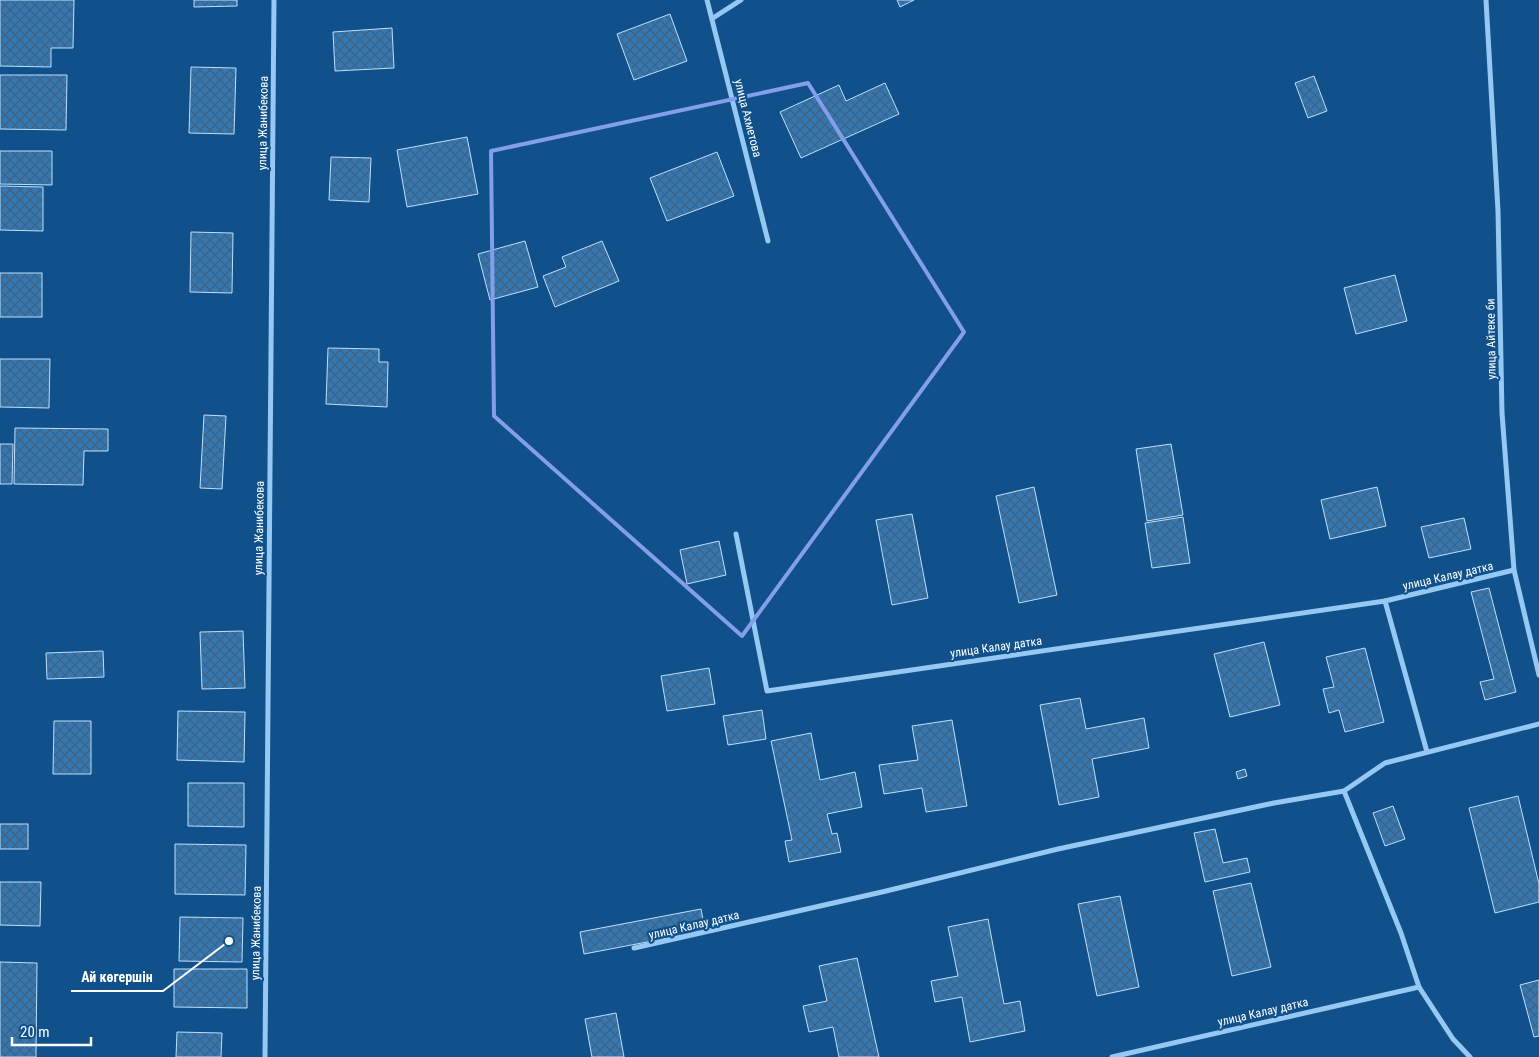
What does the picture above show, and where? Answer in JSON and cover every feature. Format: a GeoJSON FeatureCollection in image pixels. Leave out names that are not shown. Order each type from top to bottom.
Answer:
{"type":"FeatureCollection","features":[{"type":"Feature","properties":{"kind":"street","name":"улица Жанибекова"},"geometry":{"type":"LineString","coordinates":[[265,1057],[274,0]]}},
{"type":"Feature","properties":{"kind":"street","name":"улица Ахметова"},"geometry":{"type":"LineString","coordinates":[[707,0],[768,240]]}},
{"type":"Feature","properties":{"kind":"street"},"geometry":{"type":"LineString","coordinates":[[713,18],[741,0]]}},
{"type":"Feature","properties":{"kind":"street","name":"улица Айтеке би"},"geometry":{"type":"LineString","coordinates":[[1486,0],[1498,211],[1502,413],[1514,570],[1539,675]]}},
{"type":"Feature","properties":{"kind":"street","name":"улица Калау датка"},"geometry":{"type":"LineString","coordinates":[[736,534],[767,691],[1386,601],[1514,570]]}},
{"type":"Feature","properties":{"kind":"street"},"geometry":{"type":"LineString","coordinates":[[1386,601],[1428,752]]}},
{"type":"Feature","properties":{"kind":"street","name":"улица Калау датка"},"geometry":{"type":"LineString","coordinates":[[634,948],[882,892],[1058,849],[1274,803],[1344,791],[1384,763],[1539,724]]}},
{"type":"Feature","properties":{"kind":"street"},"geometry":{"type":"LineString","coordinates":[[1344,791],[1401,933],[1419,987],[1453,1039],[1470,1057]]}},
{"type":"Feature","properties":{"kind":"street","name":"улица Калау датка"},"geometry":{"type":"LineString","coordinates":[[1112,1057],[1419,987]]}},
{"type":"Feature","properties":{"kind":"highlighted area"},"geometry":{"type":"Polygon","coordinates":[[[808,83],[964,332],[742,636],[494,416],[491,151],[808,83]]]}},
{"type":"Feature","properties":{"kind":"building"},"geometry":{"type":"Polygon","coordinates":[[[0,0],[74,0],[73,48],[51,48],[51,67],[0,66],[0,0]]]}},
{"type":"Feature","properties":{"kind":"building"},"geometry":{"type":"Polygon","coordinates":[[[194,0],[237,0],[237,6],[194,7],[194,0]]]}},
{"type":"Feature","properties":{"kind":"building"},"geometry":{"type":"Polygon","coordinates":[[[897,0],[914,0],[900,7],[897,0]]]}},
{"type":"Feature","properties":{"kind":"building"},"geometry":{"type":"Polygon","coordinates":[[[670,14],[687,61],[634,80],[617,34],[670,14]]]}},
{"type":"Feature","properties":{"kind":"building"},"geometry":{"type":"Polygon","coordinates":[[[392,28],[394,68],[335,71],[333,32],[392,28]]]}},
{"type":"Feature","properties":{"kind":"building"},"geometry":{"type":"Polygon","coordinates":[[[191,67],[236,68],[234,134],[189,133],[191,67]]]}},
{"type":"Feature","properties":{"kind":"building"},"geometry":{"type":"Polygon","coordinates":[[[0,75],[67,75],[66,130],[0,129],[0,75]]]}},
{"type":"Feature","properties":{"kind":"building"},"geometry":{"type":"Polygon","coordinates":[[[1314,76],[1327,111],[1308,118],[1295,83],[1314,76]]]}},
{"type":"Feature","properties":{"kind":"building"},"geometry":{"type":"Polygon","coordinates":[[[885,83],[899,114],[801,158],[780,112],[839,85],[846,101],[885,83]]]}},
{"type":"Feature","properties":{"kind":"building"},"geometry":{"type":"Polygon","coordinates":[[[467,137],[478,194],[407,207],[397,150],[467,137]]]}},
{"type":"Feature","properties":{"kind":"building"},"geometry":{"type":"Polygon","coordinates":[[[0,151],[52,151],[52,185],[0,184],[0,151]]]}},
{"type":"Feature","properties":{"kind":"building"},"geometry":{"type":"Polygon","coordinates":[[[717,152],[734,196],[667,221],[650,178],[717,152]]]}},
{"type":"Feature","properties":{"kind":"building"},"geometry":{"type":"Polygon","coordinates":[[[331,157],[371,158],[369,202],[329,200],[331,157]]]}},
{"type":"Feature","properties":{"kind":"building"},"geometry":{"type":"Polygon","coordinates":[[[0,186],[43,187],[43,231],[0,230],[0,186]]]}},
{"type":"Feature","properties":{"kind":"building"},"geometry":{"type":"Polygon","coordinates":[[[191,232],[233,233],[232,293],[190,292],[191,232]]]}},
{"type":"Feature","properties":{"kind":"building"},"geometry":{"type":"Polygon","coordinates":[[[525,241],[538,287],[490,300],[478,254],[525,241]]]}},
{"type":"Feature","properties":{"kind":"building"},"geometry":{"type":"Polygon","coordinates":[[[602,241],[619,281],[555,307],[543,276],[566,267],[562,257],[602,241]]]}},
{"type":"Feature","properties":{"kind":"building"},"geometry":{"type":"Polygon","coordinates":[[[0,273],[42,273],[42,317],[0,317],[0,273]]]}},
{"type":"Feature","properties":{"kind":"building"},"geometry":{"type":"Polygon","coordinates":[[[1395,275],[1407,321],[1356,334],[1344,288],[1395,275]]]}},
{"type":"Feature","properties":{"kind":"building"},"geometry":{"type":"Polygon","coordinates":[[[328,348],[379,349],[379,362],[388,362],[387,407],[326,404],[328,348]]]}},
{"type":"Feature","properties":{"kind":"building"},"geometry":{"type":"Polygon","coordinates":[[[0,359],[50,359],[49,408],[0,407],[0,359]]]}},
{"type":"Feature","properties":{"kind":"building"},"geometry":{"type":"Polygon","coordinates":[[[204,415],[226,416],[222,489],[200,488],[204,415]]]}},
{"type":"Feature","properties":{"kind":"building"},"geometry":{"type":"Polygon","coordinates":[[[15,428],[108,429],[108,451],[84,451],[83,485],[14,484],[15,428]]]}},
{"type":"Feature","properties":{"kind":"building"},"geometry":{"type":"Polygon","coordinates":[[[0,444],[13,444],[12,484],[0,484],[0,444]]]}},
{"type":"Feature","properties":{"kind":"building"},"geometry":{"type":"Polygon","coordinates":[[[1171,444],[1183,515],[1147,521],[1136,449],[1171,444]]]}},
{"type":"Feature","properties":{"kind":"building"},"geometry":{"type":"Polygon","coordinates":[[[1034,487],[1057,595],[1019,603],[996,496],[1034,487]]]}},
{"type":"Feature","properties":{"kind":"building"},"geometry":{"type":"Polygon","coordinates":[[[1377,487],[1386,526],[1330,539],[1321,500],[1377,487]]]}},
{"type":"Feature","properties":{"kind":"building"},"geometry":{"type":"Polygon","coordinates":[[[912,514],[928,598],[892,605],[876,520],[912,514]]]}},
{"type":"Feature","properties":{"kind":"building"},"geometry":{"type":"Polygon","coordinates":[[[1183,517],[1190,563],[1152,568],[1145,523],[1183,517]]]}},
{"type":"Feature","properties":{"kind":"building"},"geometry":{"type":"Polygon","coordinates":[[[1464,518],[1471,549],[1429,558],[1421,527],[1464,518]]]}},
{"type":"Feature","properties":{"kind":"building"},"geometry":{"type":"Polygon","coordinates":[[[719,541],[726,575],[687,584],[680,550],[719,541]]]}},
{"type":"Feature","properties":{"kind":"building"},"geometry":{"type":"Polygon","coordinates":[[[1489,588],[1516,692],[1485,700],[1480,682],[1494,679],[1471,592],[1489,588]]]}},
{"type":"Feature","properties":{"kind":"building"},"geometry":{"type":"Polygon","coordinates":[[[243,631],[245,688],[202,689],[200,632],[243,631]]]}},
{"type":"Feature","properties":{"kind":"building"},"geometry":{"type":"Polygon","coordinates":[[[1264,642],[1280,705],[1230,717],[1214,654],[1264,642]]]}},
{"type":"Feature","properties":{"kind":"building"},"geometry":{"type":"Polygon","coordinates":[[[1365,648],[1384,722],[1345,732],[1339,710],[1329,713],[1323,689],[1334,687],[1326,657],[1365,648]]]}},
{"type":"Feature","properties":{"kind":"building"},"geometry":{"type":"Polygon","coordinates":[[[103,651],[104,677],[47,679],[46,653],[103,651]]]}},
{"type":"Feature","properties":{"kind":"building"},"geometry":{"type":"Polygon","coordinates":[[[709,668],[715,704],[667,711],[661,676],[709,668]]]}},
{"type":"Feature","properties":{"kind":"building"},"geometry":{"type":"Polygon","coordinates":[[[1080,698],[1086,729],[1144,718],[1149,748],[1092,759],[1099,797],[1059,805],[1040,705],[1080,698]]]}},
{"type":"Feature","properties":{"kind":"building"},"geometry":{"type":"Polygon","coordinates":[[[762,710],[766,739],[728,745],[723,716],[762,710]]]}},
{"type":"Feature","properties":{"kind":"building"},"geometry":{"type":"Polygon","coordinates":[[[178,711],[245,712],[244,762],[177,760],[178,711]]]}},
{"type":"Feature","properties":{"kind":"building"},"geometry":{"type":"Polygon","coordinates":[[[952,720],[967,806],[926,812],[922,788],[884,794],[879,765],[918,760],[912,726],[952,720]]]}},
{"type":"Feature","properties":{"kind":"building"},"geometry":{"type":"Polygon","coordinates":[[[54,721],[91,721],[91,774],[53,774],[54,721]]]}},
{"type":"Feature","properties":{"kind":"building"},"geometry":{"type":"Polygon","coordinates":[[[811,733],[820,780],[855,772],[862,807],[827,814],[832,834],[837,833],[841,852],[789,862],[785,841],[792,840],[771,741],[811,733]]]}},
{"type":"Feature","properties":{"kind":"building"},"geometry":{"type":"Polygon","coordinates":[[[1245,769],[1247,776],[1238,779],[1236,772],[1245,769]]]}},
{"type":"Feature","properties":{"kind":"building"},"geometry":{"type":"Polygon","coordinates":[[[188,783],[244,783],[244,827],[188,826],[188,783]]]}},
{"type":"Feature","properties":{"kind":"building"},"geometry":{"type":"Polygon","coordinates":[[[1518,796],[1539,884],[1539,902],[1495,913],[1469,808],[1518,796]]]}},
{"type":"Feature","properties":{"kind":"building"},"geometry":{"type":"Polygon","coordinates":[[[1393,806],[1405,839],[1385,846],[1373,813],[1393,806]]]}},
{"type":"Feature","properties":{"kind":"building"},"geometry":{"type":"Polygon","coordinates":[[[0,824],[28,824],[28,849],[0,849],[0,824]]]}},
{"type":"Feature","properties":{"kind":"building"},"geometry":{"type":"Polygon","coordinates":[[[1215,829],[1223,863],[1247,858],[1250,872],[1205,882],[1194,833],[1215,829]]]}},
{"type":"Feature","properties":{"kind":"building"},"geometry":{"type":"Polygon","coordinates":[[[175,844],[246,845],[245,895],[175,894],[175,844]]]}},
{"type":"Feature","properties":{"kind":"building"},"geometry":{"type":"Polygon","coordinates":[[[0,882],[41,882],[40,926],[0,925],[0,882]]]}},
{"type":"Feature","properties":{"kind":"building"},"geometry":{"type":"Polygon","coordinates":[[[1251,883],[1271,967],[1232,976],[1213,891],[1251,883]]]}},
{"type":"Feature","properties":{"kind":"building"},"geometry":{"type":"Polygon","coordinates":[[[1120,896],[1139,987],[1097,996],[1078,904],[1120,896]]]}},
{"type":"Feature","properties":{"kind":"building"},"geometry":{"type":"Polygon","coordinates":[[[701,909],[705,931],[584,954],[580,932],[701,909]]]}},
{"type":"Feature","properties":{"kind":"building"},"geometry":{"type":"Polygon","coordinates":[[[180,917],[243,918],[242,962],[179,961],[180,917]]]}},
{"type":"Feature","properties":{"kind":"building"},"geometry":{"type":"Polygon","coordinates":[[[988,919],[1004,1004],[1020,1001],[1025,1031],[970,1042],[962,997],[935,1002],[931,981],[958,976],[948,927],[988,919]]]}},
{"type":"Feature","properties":{"kind":"building"},"geometry":{"type":"Polygon","coordinates":[[[857,958],[879,1057],[839,1057],[833,1027],[809,1032],[803,1006],[827,1001],[819,966],[857,958]]]}},
{"type":"Feature","properties":{"kind":"building"},"geometry":{"type":"Polygon","coordinates":[[[0,962],[37,963],[36,1057],[0,1057],[0,962]]]}},
{"type":"Feature","properties":{"kind":"building"},"geometry":{"type":"Polygon","coordinates":[[[174,969],[247,969],[247,1008],[174,1007],[174,969]]]}},
{"type":"Feature","properties":{"kind":"building"},"geometry":{"type":"Polygon","coordinates":[[[1539,980],[1539,1036],[1534,1037],[1520,985],[1539,980]]]}},
{"type":"Feature","properties":{"kind":"building"},"geometry":{"type":"Polygon","coordinates":[[[616,1013],[624,1057],[592,1057],[585,1019],[616,1013]]]}},
{"type":"Feature","properties":{"kind":"building"},"geometry":{"type":"Polygon","coordinates":[[[177,1032],[222,1033],[221,1057],[176,1057],[177,1032]]]}},
{"type":"Feature","properties":{"kind":"place","name":"Ай көгершін"},"geometry":{"type":"Point","coordinates":[229,941]}}]}
